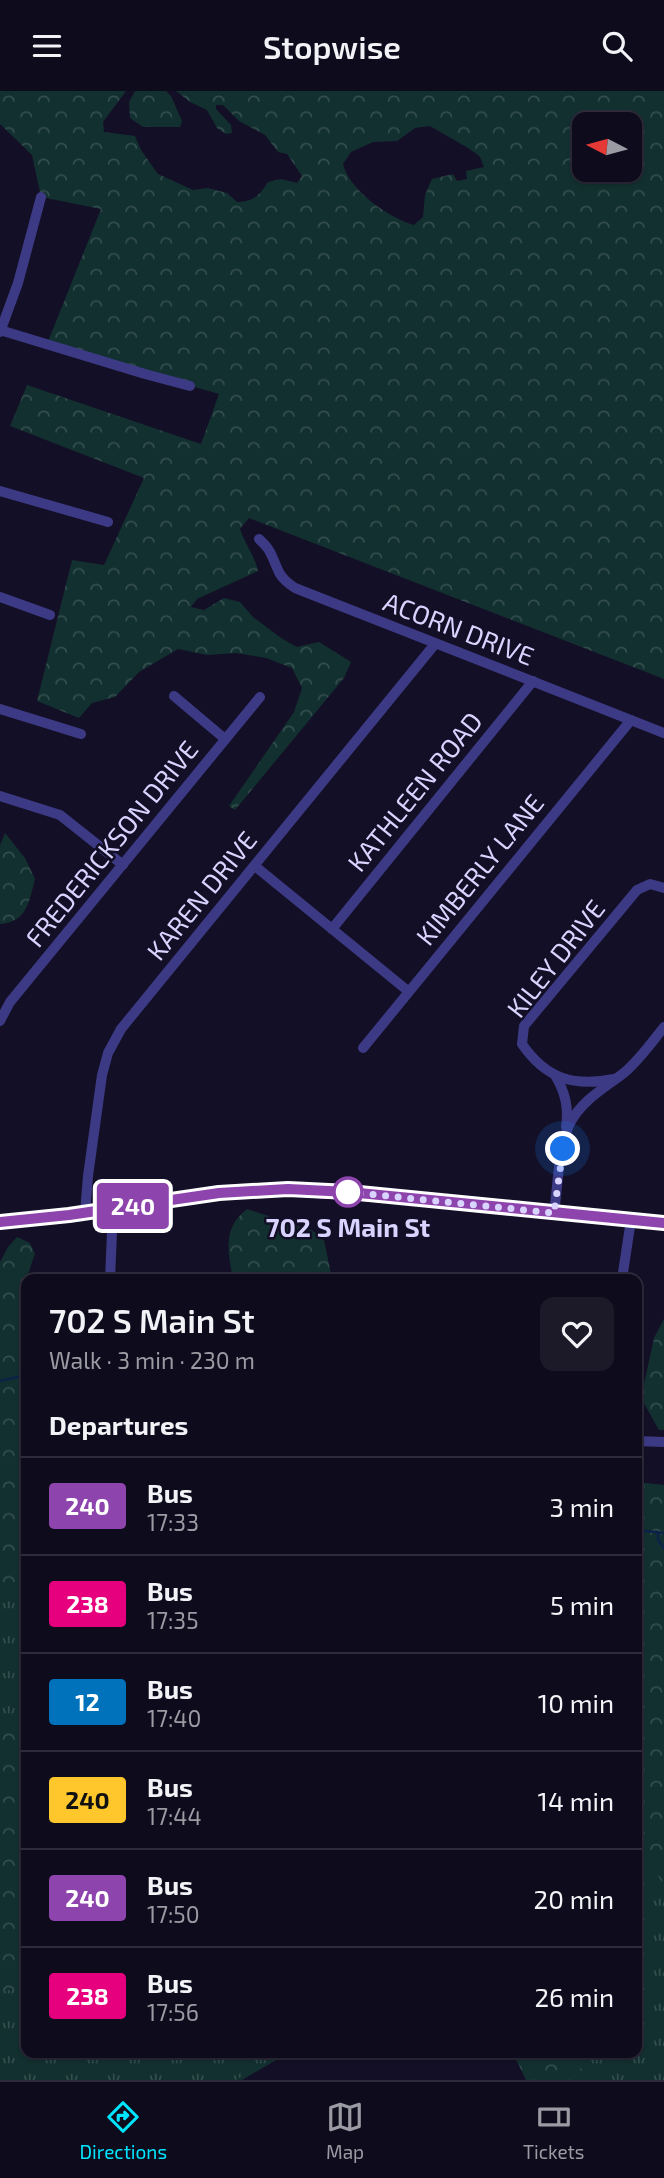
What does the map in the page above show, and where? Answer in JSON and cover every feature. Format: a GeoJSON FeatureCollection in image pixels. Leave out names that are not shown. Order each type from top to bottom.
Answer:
{"type":"FeatureCollection","features":[{"type":"Feature","properties":{"kind":"main road"},"geometry":{"type":"LineString","coordinates":[[0,1222],[85,1213],[219,1193],[288,1189],[389,1196],[664,1223]]}},
{"type":"Feature","properties":{"kind":"street"},"geometry":{"type":"LineString","coordinates":[[41,197],[18,283],[0,331],[190,386]]}},
{"type":"Feature","properties":{"kind":"street"},"geometry":{"type":"LineString","coordinates":[[0,491],[108,522]]}},
{"type":"Feature","properties":{"kind":"street","name":"ACORN DRIVE"},"geometry":{"type":"LineString","coordinates":[[259,539],[271,550],[278,571],[295,588],[664,733]]}},
{"type":"Feature","properties":{"kind":"street"},"geometry":{"type":"LineString","coordinates":[[0,597],[50,615]]}},
{"type":"Feature","properties":{"kind":"street","name":"KAREN DRIVE"},"geometry":{"type":"LineString","coordinates":[[85,1213],[102,1075],[113,1041],[435,643]]}},
{"type":"Feature","properties":{"kind":"street","name":"KATHLEEN ROAD"},"geometry":{"type":"LineString","coordinates":[[332,929],[533,681]]}},
{"type":"Feature","properties":{"kind":"street"},"geometry":{"type":"LineString","coordinates":[[174,697],[225,739]]}},
{"type":"Feature","properties":{"kind":"street","name":"FREDERICKSON DRIVE"},"geometry":{"type":"LineString","coordinates":[[0,1021],[10,1002],[260,697]]}},
{"type":"Feature","properties":{"kind":"street"},"geometry":{"type":"LineString","coordinates":[[0,709],[81,734]]}},
{"type":"Feature","properties":{"kind":"street","name":"KIMBERLY LANE"},"geometry":{"type":"LineString","coordinates":[[363,1048],[631,720]]}},
{"type":"Feature","properties":{"kind":"street"},"geometry":{"type":"LineString","coordinates":[[0,796],[60,815],[123,865]]}},
{"type":"Feature","properties":{"kind":"street"},"geometry":{"type":"LineString","coordinates":[[255,866],[408,991]]}},
{"type":"Feature","properties":{"kind":"street","name":"KILEY DRIVE"},"geometry":{"type":"LineString","coordinates":[[614,1079],[581,1083],[554,1073],[530,1055],[522,1044],[524,1026],[637,890],[650,884],[664,888]]}},
{"type":"Feature","properties":{"kind":"street"},"geometry":{"type":"LineString","coordinates":[[554,1213],[565,1136],[571,1122],[583,1104],[629,1068],[664,1027]]}},
{"type":"Feature","properties":{"kind":"street","name":"KILEY DRIVE"},"geometry":{"type":"LineString","coordinates":[[554,1073],[563,1089],[568,1108],[565,1136]]}},
{"type":"Feature","properties":{"kind":"street"},"geometry":{"type":"LineString","coordinates":[[110,1274],[113,1209]]}},
{"type":"Feature","properties":{"kind":"street"},"geometry":{"type":"LineString","coordinates":[[623,1274],[631,1220]]}},
{"type":"Feature","properties":{"kind":"street"},"geometry":{"type":"LineString","coordinates":[[642,1441],[664,1442]]}},
{"type":"Feature","properties":{"kind":"green space"},"geometry":{"type":"Polygon","coordinates":[[[0,91],[126,91],[103,122],[104,132],[135,136],[141,150],[158,174],[193,190],[208,188],[227,193],[237,202],[255,197],[268,182],[281,179],[297,183],[302,176],[287,154],[278,152],[265,135],[239,121],[223,105],[216,105],[216,109],[231,125],[232,133],[226,134],[217,128],[207,110],[176,91],[664,91],[664,679],[249,518],[240,529],[258,571],[197,599],[191,607],[204,610],[224,598],[240,602],[253,617],[297,647],[319,642],[351,662],[344,678],[235,810],[229,806],[294,712],[302,688],[292,668],[266,658],[236,653],[207,655],[178,649],[139,672],[115,697],[92,703],[79,718],[37,701],[72,560],[104,565],[144,478],[10,426],[27,385],[201,444],[219,394],[47,344],[101,209],[41,197],[32,155],[0,124],[0,91]],[[430,126],[415,128],[397,141],[373,142],[351,152],[343,164],[353,184],[371,202],[414,225],[423,217],[425,195],[432,179],[453,174],[457,181],[467,179],[466,171],[484,167],[480,157],[430,126]]]}},
{"type":"Feature","properties":{"kind":"green space"},"geometry":{"type":"Polygon","coordinates":[[[135,91],[166,91],[182,121],[180,127],[143,127],[130,118],[129,102],[135,91]]]}},
{"type":"Feature","properties":{"kind":"green space"},"geometry":{"type":"Polygon","coordinates":[[[5,833],[25,858],[35,879],[28,903],[21,915],[0,924],[0,845],[5,833]]]}},
{"type":"Feature","properties":{"kind":"green space"},"geometry":{"type":"Polygon","coordinates":[[[247,1209],[313,1231],[324,1240],[331,1274],[232,1274],[230,1232],[239,1216],[247,1209]]]}},
{"type":"Feature","properties":{"kind":"green space"},"geometry":{"type":"Polygon","coordinates":[[[17,1237],[30,1243],[35,1254],[28,1274],[21,1274],[21,2058],[279,2058],[242,2080],[0,2080],[0,1262],[17,1237]]]}},
{"type":"Feature","properties":{"kind":"green space"},"geometry":{"type":"Polygon","coordinates":[[[664,1319],[664,1430],[659,1430],[642,1400],[654,1338],[664,1319]]]}},
{"type":"Feature","properties":{"kind":"green space"},"geometry":{"type":"Polygon","coordinates":[[[642,1483],[664,1485],[664,2080],[526,2080],[515,2058],[642,2058],[642,1483]]]}},
{"type":"Feature","properties":{"kind":"green space"},"geometry":{"type":"Polygon","coordinates":[[[21,1578],[21,1719],[0,1731],[0,1590],[21,1578]]]}},
{"type":"Feature","properties":{"kind":"green space"},"geometry":{"type":"Polygon","coordinates":[[[646,1856],[664,1886],[664,2080],[588,2080],[575,2058],[642,2058],[642,1858],[646,1856]]]}},
{"type":"Feature","properties":{"kind":"green space"},"geometry":{"type":"Polygon","coordinates":[[[21,1988],[21,2058],[276,2058],[235,2080],[0,2080],[0,1992],[21,1988]]]}},
{"type":"Feature","properties":{"kind":"waterway"},"geometry":{"type":"LineString","coordinates":[[0,1381],[21,1376]]}},
{"type":"Feature","properties":{"kind":"waterway"},"geometry":{"type":"LineString","coordinates":[[642,1531],[664,1533]]}},
{"type":"Feature","properties":{"kind":"waterway"},"geometry":{"type":"LineString","coordinates":[[658,1533],[658,1540],[664,1548]]}},
{"type":"Feature","properties":{"kind":"bus line","name":"240"},"geometry":{"type":"LineString","coordinates":[[0,1222],[69,1215],[219,1193],[288,1189],[328,1190],[664,1223]]}},
{"type":"Feature","properties":{"kind":"place","name":"702 S Main St"},"geometry":{"type":"Point","coordinates":[348,1192]}},
{"type":"Feature","properties":{"kind":"route"},"geometry":{"type":"LineString","coordinates":[[348,1192],[554,1213],[563,1149]]}}]}
